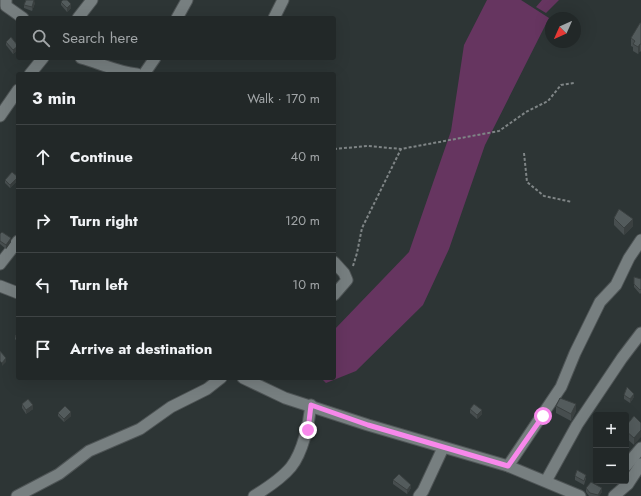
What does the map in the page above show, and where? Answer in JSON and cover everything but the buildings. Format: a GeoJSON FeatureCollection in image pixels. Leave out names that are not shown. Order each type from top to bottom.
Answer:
{"type":"FeatureCollection","features":[{"type":"Feature","properties":{"kind":"street"},"geometry":{"type":"LineString","coordinates":[[6,0],[6,6],[20,16]]}},
{"type":"Feature","properties":{"kind":"street"},"geometry":{"type":"LineString","coordinates":[[80,16],[92,0]]}},
{"type":"Feature","properties":{"kind":"street"},"geometry":{"type":"LineString","coordinates":[[178,16],[187,0]]}},
{"type":"Feature","properties":{"kind":"street"},"geometry":{"type":"LineString","coordinates":[[275,16],[283,0]]}},
{"type":"Feature","properties":{"kind":"street"},"geometry":{"type":"LineString","coordinates":[[32,72],[41,60]]}},
{"type":"Feature","properties":{"kind":"street"},"geometry":{"type":"LineString","coordinates":[[88,60],[120,72]]}},
{"type":"Feature","properties":{"kind":"street"},"geometry":{"type":"LineString","coordinates":[[145,72],[154,60]]}},
{"type":"Feature","properties":{"kind":"street"},"geometry":{"type":"LineString","coordinates":[[0,116],[16,93]]}},
{"type":"Feature","properties":{"kind":"street"},"geometry":{"type":"LineString","coordinates":[[508,466],[561,387],[586,329],[600,302],[616,285],[629,258],[641,240]]}},
{"type":"Feature","properties":{"kind":"street"},"geometry":{"type":"LineString","coordinates":[[0,264],[16,243]]}},
{"type":"Feature","properties":{"kind":"street"},"geometry":{"type":"LineString","coordinates":[[336,264],[344,273],[347,280],[336,293]]}},
{"type":"Feature","properties":{"kind":"street"},"geometry":{"type":"LineString","coordinates":[[0,286],[16,292]]}},
{"type":"Feature","properties":{"kind":"street"},"geometry":{"type":"LineString","coordinates":[[546,481],[577,425],[622,358],[641,333]]}},
{"type":"Feature","properties":{"kind":"street"},"geometry":{"type":"LineString","coordinates":[[17,496],[59,474],[89,451],[140,429],[171,407],[207,389],[218,380]]}},
{"type":"Feature","properties":{"kind":"street"},"geometry":{"type":"LineString","coordinates":[[247,380],[285,398],[443,448],[508,466],[546,481],[567,494],[580,496]]}},
{"type":"Feature","properties":{"kind":"street"},"geometry":{"type":"LineString","coordinates":[[254,496],[273,483],[291,466],[308,430],[311,405]]}},
{"type":"Feature","properties":{"kind":"street"},"geometry":{"type":"LineString","coordinates":[[419,496],[423,491],[443,448]]}},
{"type":"Feature","properties":{"kind":"street"},"geometry":{"type":"LineString","coordinates":[[629,462],[641,448]]}},
{"type":"Feature","properties":{"kind":"street"},"geometry":{"type":"LineString","coordinates":[[613,496],[628,484],[641,464]]}},
{"type":"Feature","properties":{"kind":"street"},"geometry":{"type":"LineString","coordinates":[[613,496],[616,484]]}},
{"type":"Feature","properties":{"kind":"path"},"geometry":{"type":"LineString","coordinates":[[336,149],[368,146],[401,148],[499,131],[526,112],[548,101],[561,85],[574,83]]}},
{"type":"Feature","properties":{"kind":"path"},"geometry":{"type":"LineString","coordinates":[[347,280],[357,254],[362,228],[401,148]]}},
{"type":"Feature","properties":{"kind":"path"},"geometry":{"type":"LineString","coordinates":[[524,153],[528,182],[544,196],[572,202]]}},
{"type":"Feature","properties":{"kind":"shaded area"},"geometry":{"type":"Polygon","coordinates":[[[487,0],[521,0],[545,15],[545,26],[485,145],[449,249],[423,305],[356,371],[336,379],[336,328],[409,252],[451,131],[464,45],[487,0]]]}},
{"type":"Feature","properties":{"kind":"shaded area"},"geometry":{"type":"Polygon","coordinates":[[[542,0],[559,0],[547,12],[536,7],[542,0]]]}},
{"type":"Feature","properties":{"kind":"shaded area"},"geometry":{"type":"Polygon","coordinates":[[[323,380],[334,380],[326,383],[323,380]]]}},
{"type":"Feature","properties":{"kind":"route"},"geometry":{"type":"LineString","coordinates":[[308,430],[311,405],[368,425],[508,466],[543,416]]}}]}
